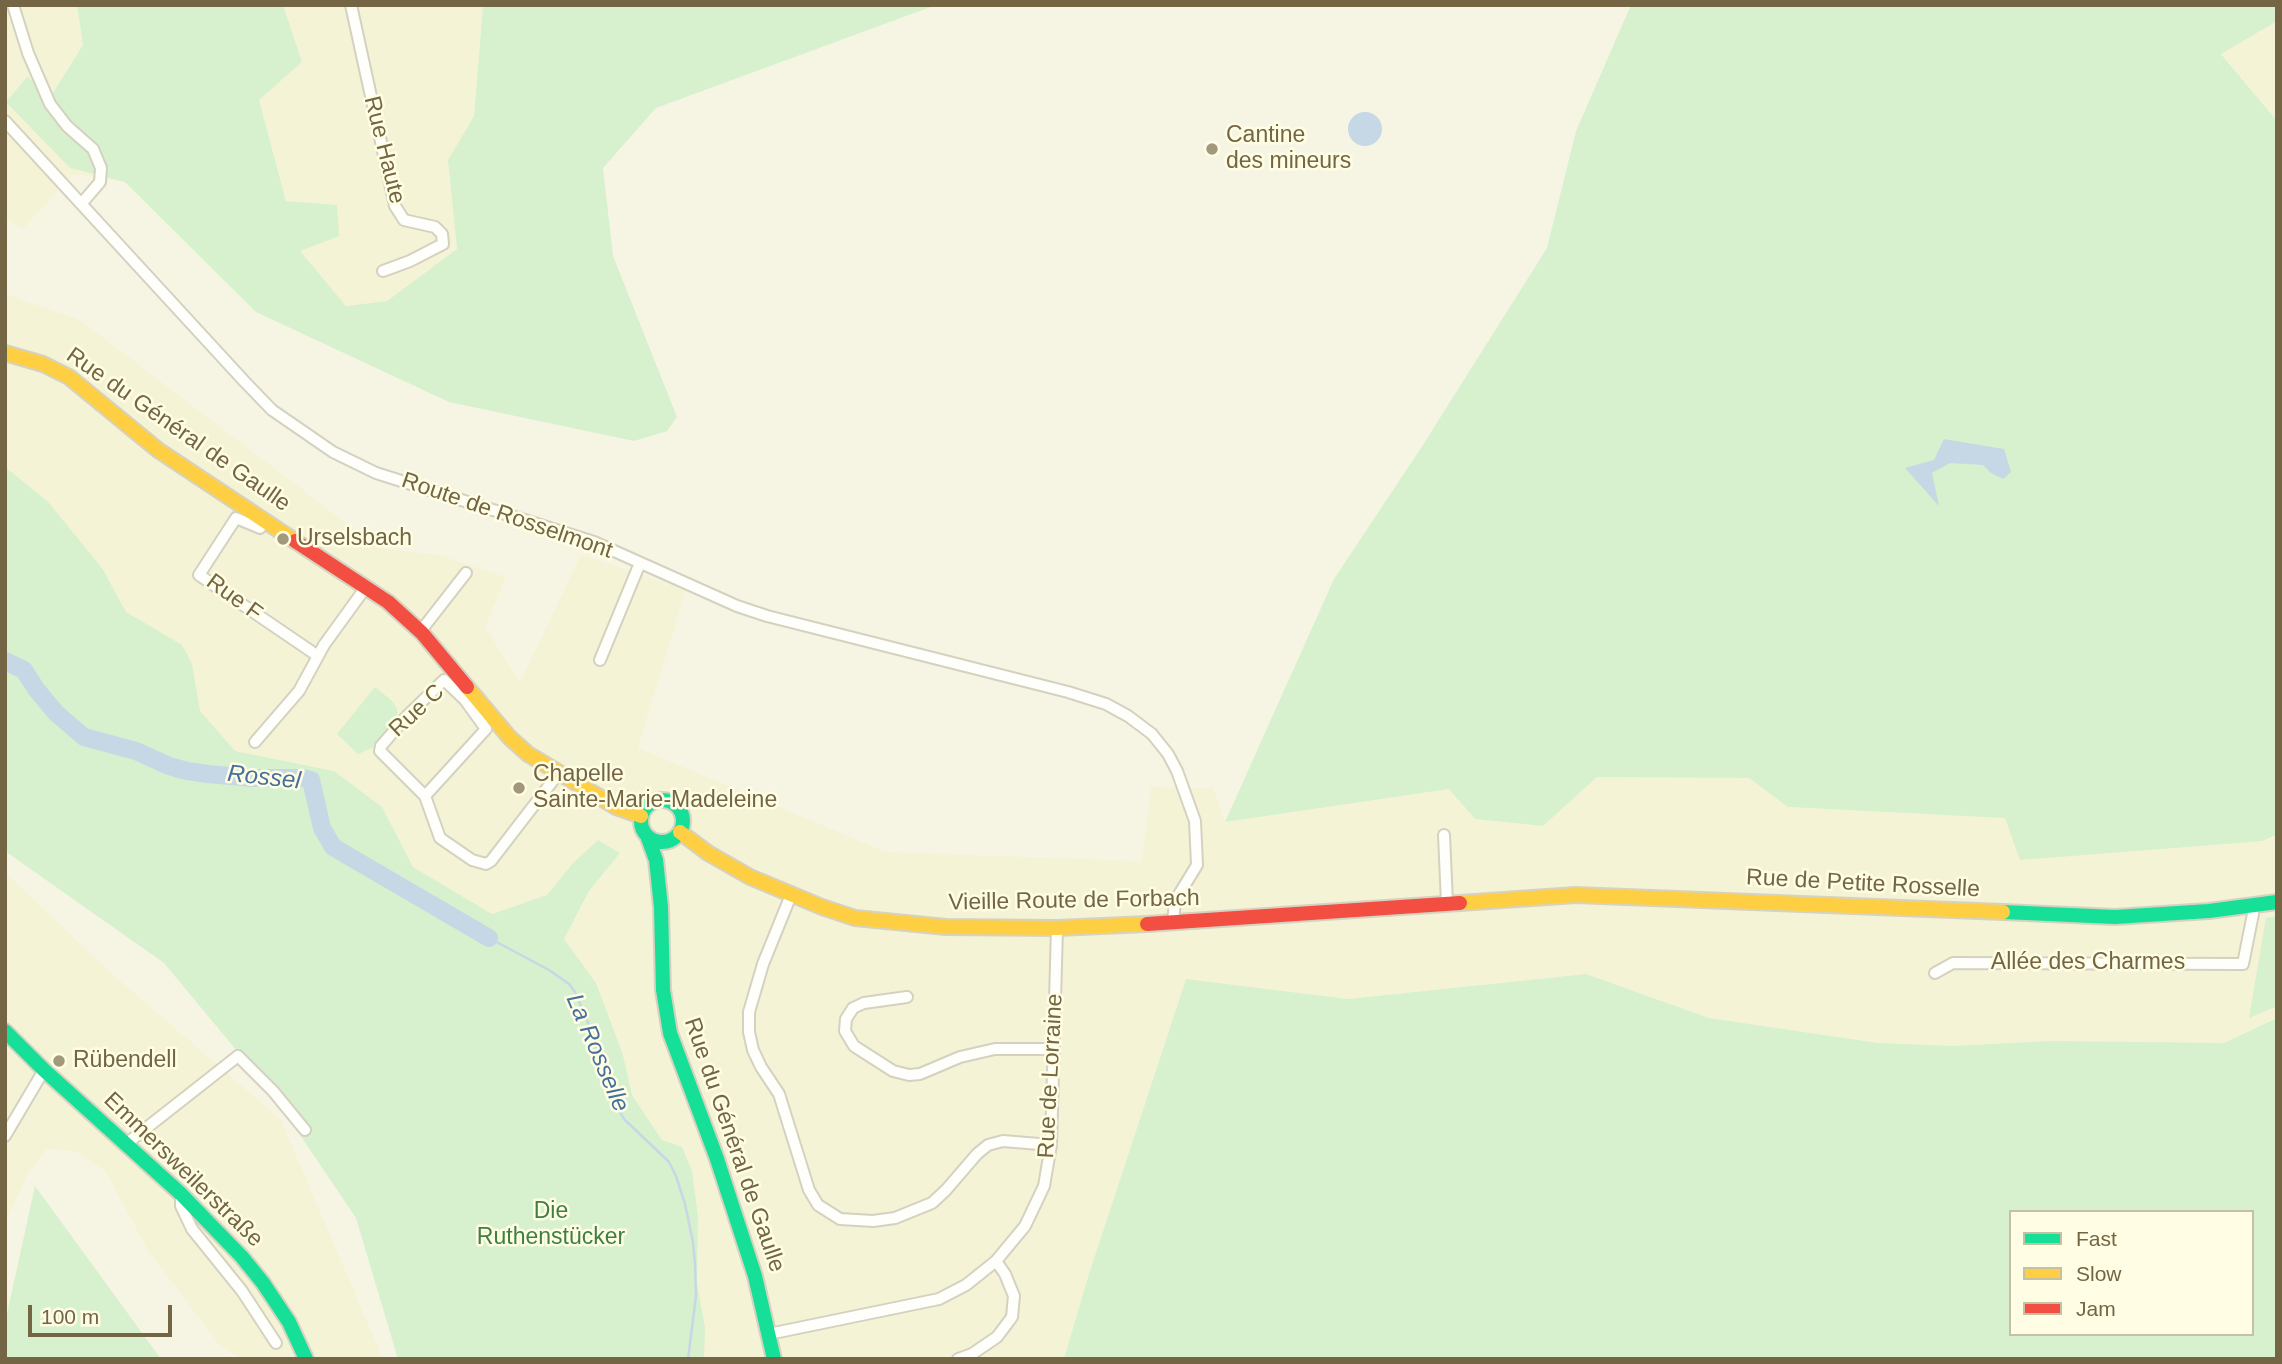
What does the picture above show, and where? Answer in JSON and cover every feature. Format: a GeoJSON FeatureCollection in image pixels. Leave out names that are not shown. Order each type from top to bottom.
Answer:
{"type":"FeatureCollection","features":[{"type":"Feature","properties":{"kind":"main road","name":"Rue du Général de Gaulle"},"geometry":{"type":"LineString","coordinates":[[5,353],[43,364],[69,377],[158,450],[388,602],[421,632],[469,697],[528,754],[616,807],[641,816]]}},
{"type":"Feature","properties":{"kind":"main road"},"geometry":{"type":"LineString","coordinates":[[658,800],[674,803],[683,817],[680,832],[674,839],[666,842],[648,838],[641,824],[645,808],[658,800]]}},
{"type":"Feature","properties":{"kind":"main road","name":"Vieille Route de Forbach"},"geometry":{"type":"LineString","coordinates":[[680,832],[718,859],[750,877],[855,918],[946,927],[1056,928],[1238,920]]}},
{"type":"Feature","properties":{"kind":"main road","name":"Rue du Général de Gaulle"},"geometry":{"type":"LineString","coordinates":[[648,838],[656,860],[661,907],[663,990],[670,1033],[717,1159],[747,1250],[774,1359]]}},
{"type":"Feature","properties":{"kind":"main road"},"geometry":{"type":"LineString","coordinates":[[656,860],[666,842]]}},
{"type":"Feature","properties":{"kind":"main road","name":"Rue de Petite Rosselle"},"geometry":{"type":"LineString","coordinates":[[1238,920],[1552,895],[1610,895],[2115,917],[2209,911],[2277,902]]}},
{"type":"Feature","properties":{"kind":"main road","name":"Emmersweilerstraße"},"geometry":{"type":"LineString","coordinates":[[5,1031],[44,1070],[181,1194],[242,1257],[289,1322],[306,1359]]}},
{"type":"Feature","properties":{"kind":"street"},"geometry":{"type":"LineString","coordinates":[[13,5],[28,53],[50,104],[67,126],[93,149],[101,168],[100,182],[82,203]]}},
{"type":"Feature","properties":{"kind":"street","name":"Rue Haute"},"geometry":{"type":"LineString","coordinates":[[351,5],[395,206],[404,220],[435,227],[442,234],[443,244],[383,271]]}},
{"type":"Feature","properties":{"kind":"street","name":"Route de Rosselmont"},"geometry":{"type":"LineString","coordinates":[[5,121],[253,391],[272,410],[324,446],[376,473],[594,542],[737,606],[767,616],[1068,692],[1106,704],[1128,716],[1152,734],[1168,754],[1195,821],[1197,865],[1175,901],[1173,923]]}},
{"type":"Feature","properties":{"kind":"street","name":"Rue F"},"geometry":{"type":"LineString","coordinates":[[265,520],[260,528],[236,518],[199,575],[318,656]]}},
{"type":"Feature","properties":{"kind":"street"},"geometry":{"type":"LineString","coordinates":[[600,660],[640,563]]}},
{"type":"Feature","properties":{"kind":"street"},"geometry":{"type":"LineString","coordinates":[[421,632],[466,573]]}},
{"type":"Feature","properties":{"kind":"street"},"geometry":{"type":"LineString","coordinates":[[255,742],[299,691],[318,656],[366,587]]}},
{"type":"Feature","properties":{"kind":"street","name":"Rue C"},"geometry":{"type":"LineString","coordinates":[[425,796],[380,751],[381,746],[444,680],[469,697]]}},
{"type":"Feature","properties":{"kind":"street"},"geometry":{"type":"LineString","coordinates":[[469,697],[486,729],[425,796],[440,838],[472,860],[486,864],[495,857],[558,774]]}},
{"type":"Feature","properties":{"kind":"street"},"geometry":{"type":"LineString","coordinates":[[1444,835],[1447,903]]}},
{"type":"Feature","properties":{"kind":"street"},"geometry":{"type":"LineString","coordinates":[[791,895],[763,964],[749,1012],[749,1032],[761,1067],[779,1094],[809,1191],[818,1205],[840,1219],[873,1221],[895,1218],[932,1203],[988,1145],[1003,1141],[1051,1145]]}},
{"type":"Feature","properties":{"kind":"street","name":"Allée des Charmes"},"geometry":{"type":"LineString","coordinates":[[1935,973],[1953,963],[2243,964],[2253,914],[2252,906]]}},
{"type":"Feature","properties":{"kind":"street","name":"Rue de Lorraine"},"geometry":{"type":"LineString","coordinates":[[769,1334],[939,1299],[966,1285],[996,1261],[1025,1226],[1044,1186],[1051,1145],[1056,928]]}},
{"type":"Feature","properties":{"kind":"street"},"geometry":{"type":"LineString","coordinates":[[907,997],[864,1003],[853,1008],[846,1019],[845,1031],[854,1046],[893,1071],[908,1075],[920,1074],[960,1057],[995,1049],[1054,1049]]}},
{"type":"Feature","properties":{"kind":"street"},"geometry":{"type":"LineString","coordinates":[[126,1144],[238,1056],[273,1091],[305,1130]]}},
{"type":"Feature","properties":{"kind":"street"},"geometry":{"type":"LineString","coordinates":[[5,1136],[44,1070]]}},
{"type":"Feature","properties":{"kind":"street"},"geometry":{"type":"LineString","coordinates":[[181,1194],[181,1206],[192,1229],[242,1291],[276,1343]]}},
{"type":"Feature","properties":{"kind":"street"},"geometry":{"type":"LineString","coordinates":[[958,1359],[997,1337],[1012,1317],[1014,1296],[996,1261]]}},
{"type":"Feature","properties":{"kind":"shaded area"},"geometry":{"type":"Polygon","coordinates":[[[5,5],[77,5],[83,45],[51,94],[70,168],[125,182],[73,174],[23,229],[5,219],[5,5]]]}},
{"type":"Feature","properties":{"kind":"shaded area"},"geometry":{"type":"Polygon","coordinates":[[[283,5],[483,5],[474,116],[448,160],[457,249],[387,301],[346,306],[300,251],[259,99],[302,62],[283,5]]]}},
{"type":"Feature","properties":{"kind":"shaded area"},"geometry":{"type":"Polygon","coordinates":[[[2277,17],[2277,121],[2221,53],[2277,17]]]}},
{"type":"Feature","properties":{"kind":"shaded area"},"geometry":{"type":"Polygon","coordinates":[[[5,294],[80,320],[379,548],[440,555],[506,577],[485,627],[520,682],[581,555],[686,589],[638,748],[886,852],[1142,861],[1151,787],[1213,788],[1225,822],[1449,789],[1475,819],[1543,826],[1597,777],[1749,778],[1789,807],[2005,818],[2263,842],[2277,834],[2277,1018],[2224,1043],[1954,1046],[1878,1043],[1709,1018],[1586,974],[1348,999],[1186,979],[1088,1277],[1064,1359],[697,1359],[676,1161],[632,1095],[623,1055],[596,983],[564,939],[589,891],[620,853],[598,840],[573,863],[547,895],[492,914],[413,867],[382,807],[334,771],[235,751],[5,526],[5,294]]]}},
{"type":"Feature","properties":{"kind":"shaded area"},"geometry":{"type":"Polygon","coordinates":[[[5,872],[109,971],[281,1120],[383,1359],[242,1359],[221,1347],[149,1252],[105,1171],[75,1151],[47,1149],[29,1172],[5,1223],[5,872]]]}},
{"type":"Feature","properties":{"kind":"green space"},"geometry":{"type":"Polygon","coordinates":[[[77,5],[283,5],[302,62],[259,100],[286,201],[337,205],[339,236],[300,251],[346,306],[387,301],[457,249],[448,160],[474,116],[483,5],[936,5],[656,108],[603,168],[613,256],[677,417],[667,431],[634,441],[449,402],[256,312],[125,182],[70,168],[6,102],[27,77],[52,94],[83,45],[77,5]]]}},
{"type":"Feature","properties":{"kind":"green space"},"geometry":{"type":"Polygon","coordinates":[[[1631,5],[2277,5],[2277,21],[2221,54],[2277,121],[2277,834],[2263,841],[2020,860],[2005,818],[1788,807],[1749,778],[1597,777],[1543,826],[1475,819],[1449,789],[1225,822],[1334,579],[1421,448],[1547,248],[1576,131],[1631,5]]]}},
{"type":"Feature","properties":{"kind":"green space","name":"Die Ruthenstücker"},"geometry":{"type":"Polygon","coordinates":[[[5,467],[48,502],[102,568],[126,612],[182,645],[192,664],[200,711],[235,751],[334,771],[382,807],[413,867],[492,914],[547,895],[573,863],[598,840],[620,853],[589,891],[564,939],[596,983],[623,1055],[632,1095],[662,1140],[682,1147],[692,1171],[698,1216],[697,1284],[705,1327],[704,1359],[398,1359],[356,1218],[271,1092],[164,963],[5,851],[5,467]]]}},
{"type":"Feature","properties":{"kind":"green space"},"geometry":{"type":"Polygon","coordinates":[[[375,687],[392,701],[397,709],[398,722],[379,745],[358,754],[337,734],[375,687]]]}},
{"type":"Feature","properties":{"kind":"green space"},"geometry":{"type":"Polygon","coordinates":[[[2277,916],[2277,1006],[2249,1018],[2266,918],[2277,916]]]}},
{"type":"Feature","properties":{"kind":"green space"},"geometry":{"type":"Polygon","coordinates":[[[1586,974],[1709,1018],[1878,1043],[1954,1046],[2049,1041],[2224,1043],[2277,1018],[2277,1359],[1064,1359],[1088,1277],[1186,979],[1348,999],[1586,974]]]}},
{"type":"Feature","properties":{"kind":"green space"},"geometry":{"type":"Polygon","coordinates":[[[35,1186],[161,1359],[5,1359],[5,1323],[35,1186]]]}},
{"type":"Feature","properties":{"kind":"water"},"geometry":{"type":"Polygon","coordinates":[[[1365,112],[1377,117],[1382,129],[1377,141],[1365,146],[1353,141],[1348,129],[1353,117],[1365,112]]]}},
{"type":"Feature","properties":{"kind":"water"},"geometry":{"type":"Polygon","coordinates":[[[1944,439],[2004,449],[2011,472],[2003,479],[1983,465],[1950,463],[1932,473],[1939,506],[1905,468],[1934,460],[1944,439]]]}},
{"type":"Feature","properties":{"kind":"waterway","name":"Rossel"},"geometry":{"type":"LineString","coordinates":[[5,661],[24,670],[56,713],[84,737],[136,751],[187,771],[253,778],[311,780],[322,828],[333,847],[489,938]]}},
{"type":"Feature","properties":{"kind":"waterway","name":"La Rosselle"},"geometry":{"type":"LineString","coordinates":[[489,938],[549,970],[569,984],[591,1030],[609,1094],[624,1119],[669,1162],[676,1176],[685,1204],[695,1264],[696,1296],[688,1359]]}},
{"type":"Feature","properties":{"kind":"traffic: fast"},"geometry":{"type":"LineString","coordinates":[[662,800],[677,806],[683,821],[677,836],[662,842],[647,836],[641,821],[647,806],[662,800]]}},
{"type":"Feature","properties":{"kind":"traffic: fast"},"geometry":{"type":"LineString","coordinates":[[648,838],[656,860],[661,907],[663,990],[670,1033],[717,1159],[755,1276],[774,1359]]}},
{"type":"Feature","properties":{"kind":"traffic: fast"},"geometry":{"type":"LineString","coordinates":[[2003,912],[2115,917],[2209,911],[2277,902]]}},
{"type":"Feature","properties":{"kind":"traffic: fast"},"geometry":{"type":"LineString","coordinates":[[5,1031],[44,1070],[181,1194],[242,1257],[289,1322],[306,1359]]}},
{"type":"Feature","properties":{"kind":"traffic: slow"},"geometry":{"type":"LineString","coordinates":[[5,353],[43,364],[69,377],[158,450],[295,541]]}},
{"type":"Feature","properties":{"kind":"traffic: slow"},"geometry":{"type":"LineString","coordinates":[[467,687],[510,738],[528,754],[616,807],[641,816]]}},
{"type":"Feature","properties":{"kind":"traffic: slow"},"geometry":{"type":"LineString","coordinates":[[680,832],[708,853],[750,877],[855,918],[946,927],[1057,928],[1147,924]]}},
{"type":"Feature","properties":{"kind":"traffic: slow"},"geometry":{"type":"LineString","coordinates":[[1460,903],[1576,895],[2003,912]]}},
{"type":"Feature","properties":{"kind":"traffic: jam"},"geometry":{"type":"LineString","coordinates":[[295,541],[388,602],[422,633],[467,687]]}},
{"type":"Feature","properties":{"kind":"traffic: jam"},"geometry":{"type":"LineString","coordinates":[[1147,924],[1460,903]]}},
{"type":"Feature","properties":{"kind":"place","name":"Cantine des mineurs"},"geometry":{"type":"Point","coordinates":[1212,149]}},
{"type":"Feature","properties":{"kind":"place","name":"Urselsbach"},"geometry":{"type":"Point","coordinates":[283,539]}},
{"type":"Feature","properties":{"kind":"place","name":"Chapelle Sainte-Marie-Madeleine"},"geometry":{"type":"Point","coordinates":[519,788]}},
{"type":"Feature","properties":{"kind":"place","name":"Rübendell"},"geometry":{"type":"Point","coordinates":[59,1061]}}]}
